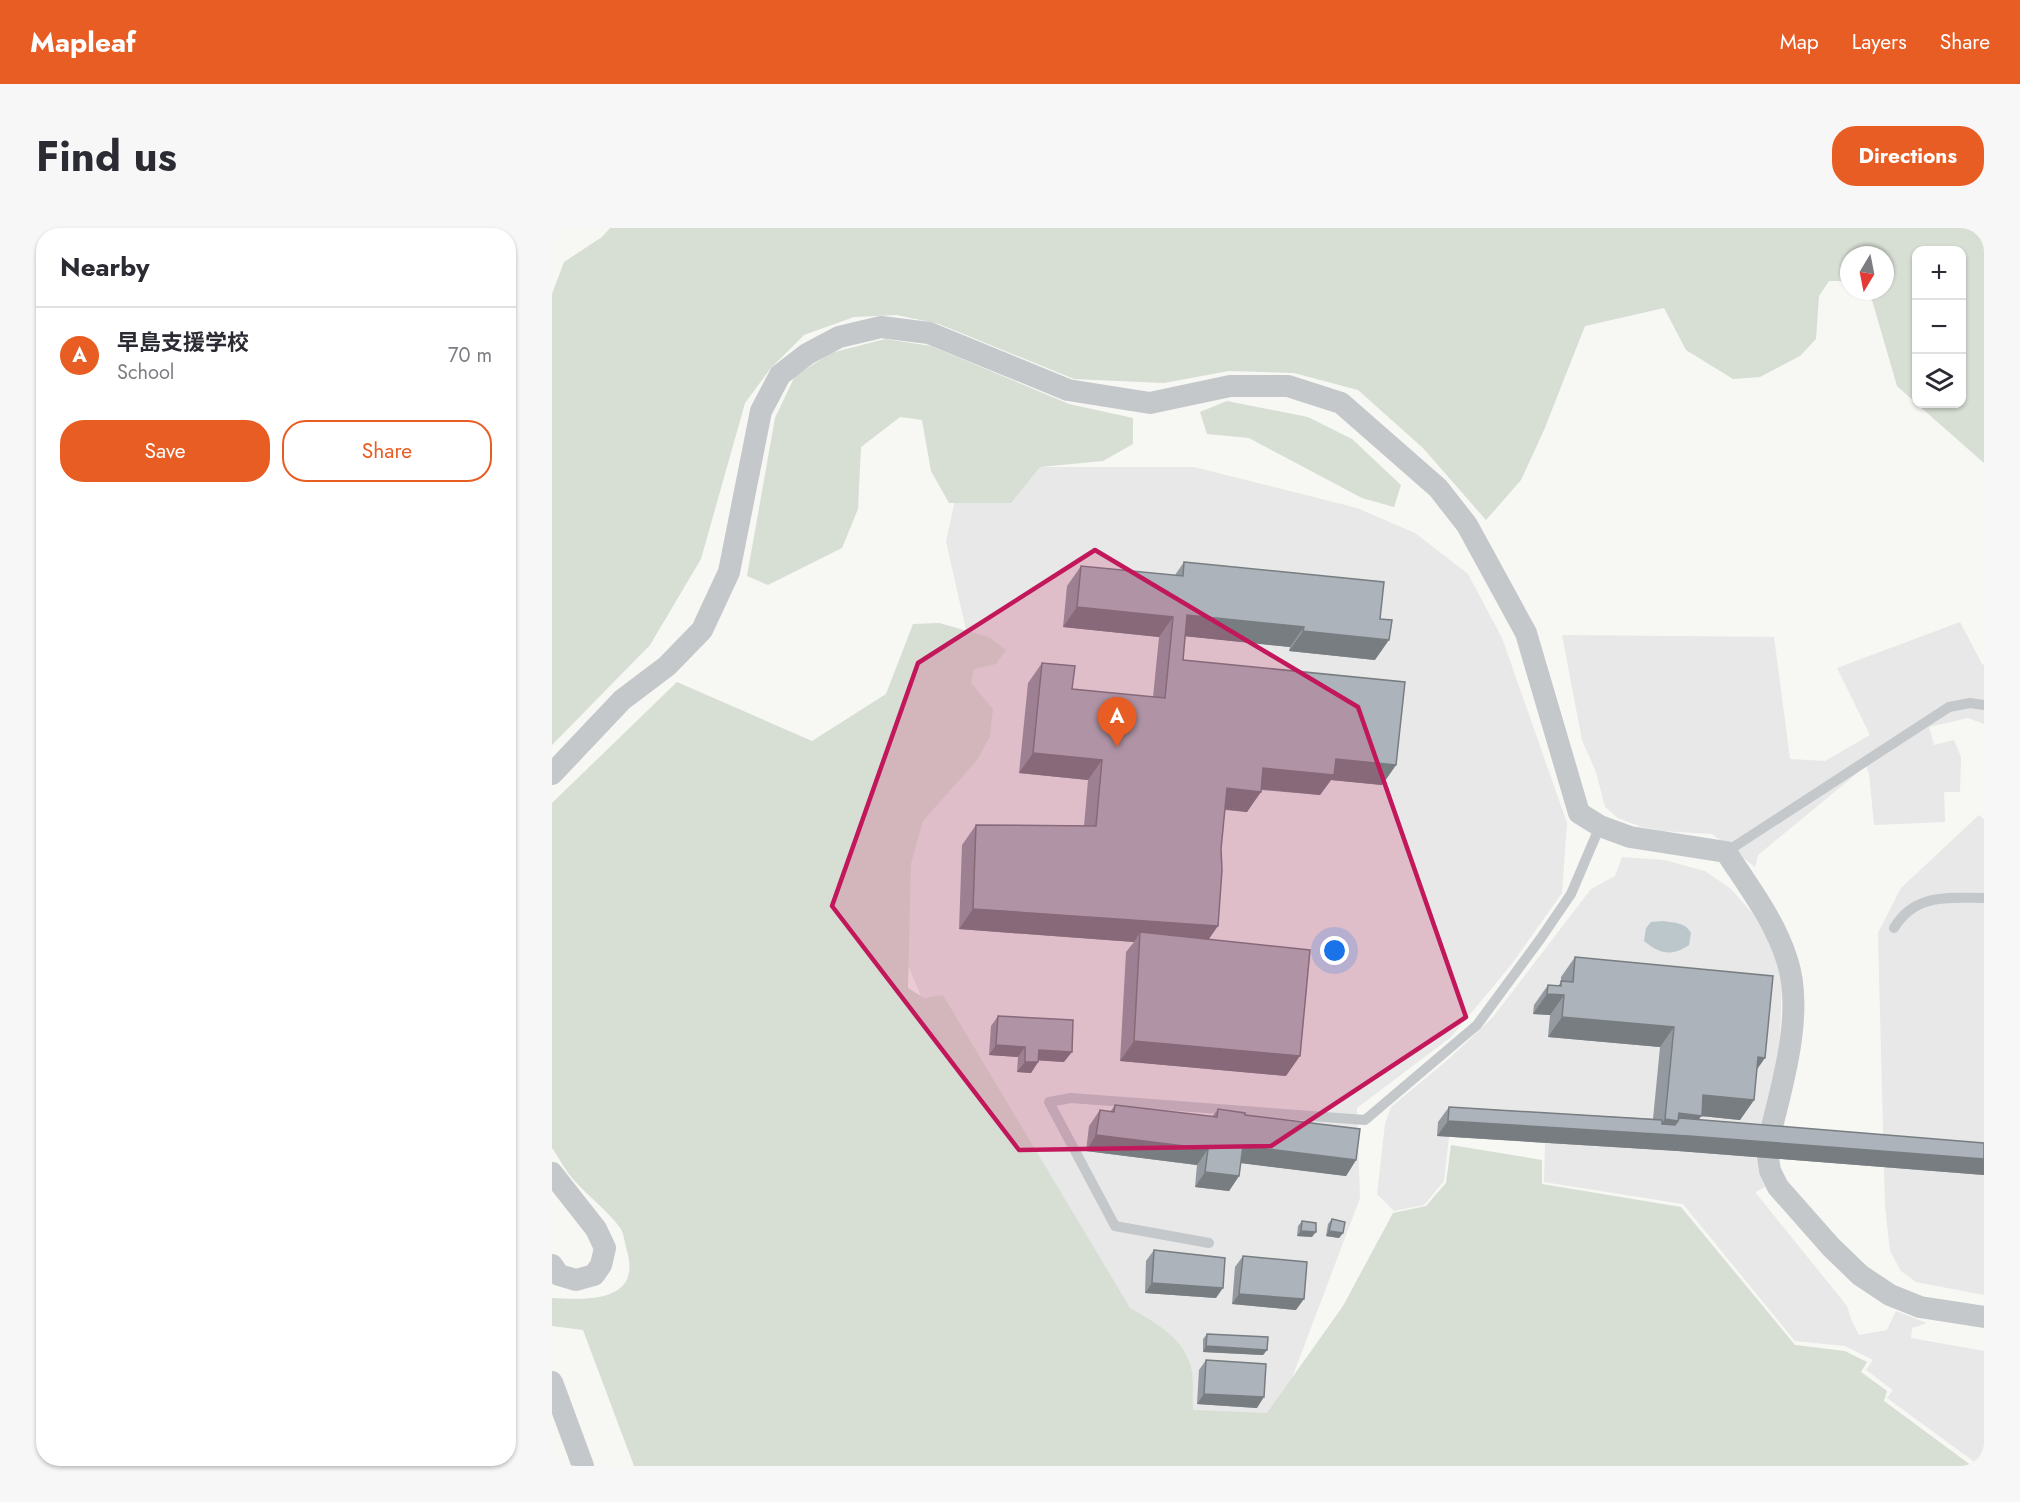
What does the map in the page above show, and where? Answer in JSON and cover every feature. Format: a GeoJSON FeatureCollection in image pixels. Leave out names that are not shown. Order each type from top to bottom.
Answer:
{"type":"FeatureCollection","features":[{"type":"Feature","properties":{"kind":"street"},"geometry":{"type":"LineString","coordinates":[[552,774],[622,700],[667,666],[702,630],[729,572],[761,411],[780,375],[807,354],[839,337],[881,327],[929,333],[1068,390],[1149,403],[1230,386],[1288,386],[1341,403],[1438,488],[1467,525],[1526,633],[1579,813],[1600,826],[1630,837],[1726,852],[1776,931],[1788,962],[1793,1016],[1790,1046],[1768,1150],[1770,1172],[1779,1187],[1831,1247],[1860,1275],[1890,1295],[1920,1307],[1984,1317]]}},
{"type":"Feature","properties":{"kind":"street"},"geometry":{"type":"LineString","coordinates":[[552,1173],[596,1229],[605,1248],[601,1265],[594,1275],[576,1280],[559,1275],[552,1265]]}},
{"type":"Feature","properties":{"kind":"street"},"geometry":{"type":"LineString","coordinates":[[552,1382],[583,1466]]}},
{"type":"Feature","properties":{"kind":"lane"},"geometry":{"type":"LineString","coordinates":[[1726,852],[1948,707],[1970,703],[1984,705]]}},
{"type":"Feature","properties":{"kind":"lane"},"geometry":{"type":"LineString","coordinates":[[1209,1243],[1115,1226],[1049,1102],[1071,1098],[1365,1120],[1477,1025],[1571,894],[1600,826]]}},
{"type":"Feature","properties":{"kind":"lane"},"geometry":{"type":"LineString","coordinates":[[1894,928],[1900,918],[1915,905],[1935,898],[1984,898]]}},
{"type":"Feature","properties":{"kind":"highlighted area"},"geometry":{"type":"Polygon","coordinates":[[[1095,550],[1358,707],[1466,1017],[1271,1146],[1019,1150],[832,906],[918,663],[1095,550]]]}},
{"type":"Feature","properties":{"kind":"shaded area"},"geometry":{"type":"Polygon","coordinates":[[[610,228],[1984,228],[1984,463],[1922,408],[1966,408],[1966,246],[1912,246],[1912,399],[1897,386],[1872,300],[1894,300],[1894,246],[1840,246],[1840,281],[1829,281],[1819,296],[1816,339],[1800,356],[1760,377],[1733,379],[1686,350],[1664,308],[1585,326],[1544,430],[1521,480],[1486,520],[1423,448],[1358,390],[1294,373],[1229,371],[1164,383],[1074,379],[939,324],[897,315],[854,317],[804,335],[770,369],[745,403],[701,559],[650,645],[552,745],[552,294],[564,262],[602,237],[610,228]]]}},
{"type":"Feature","properties":{"kind":"shaded area"},"geometry":{"type":"Polygon","coordinates":[[[885,339],[931,346],[1069,404],[1133,418],[1133,444],[1103,461],[1040,467],[1011,503],[949,503],[931,471],[922,420],[900,417],[861,447],[858,509],[842,548],[768,585],[747,576],[775,418],[795,376],[831,353],[885,339]]]}},
{"type":"Feature","properties":{"kind":"shaded area"},"geometry":{"type":"Polygon","coordinates":[[[1227,401],[1308,417],[1352,439],[1401,485],[1394,507],[1362,498],[1249,438],[1207,434],[1200,412],[1227,401]]]}},
{"type":"Feature","properties":{"kind":"shaded area"},"geometry":{"type":"Polygon","coordinates":[[[1003,467],[1194,467],[1357,508],[1415,533],[1468,574],[1502,638],[1567,823],[1562,893],[1511,965],[1451,1037],[1357,1108],[1360,1198],[1272,1431],[1185,1425],[983,1146],[893,929],[919,805],[971,653],[946,541],[959,483],[1003,467]]]}},
{"type":"Feature","properties":{"kind":"shaded area"},"geometry":{"type":"Polygon","coordinates":[[[1960,622],[1984,665],[1984,724],[1968,718],[1929,727],[1934,745],[1954,740],[1961,757],[1960,792],[1944,792],[1945,822],[1874,825],[1869,773],[1866,766],[1758,855],[1755,867],[1712,834],[1662,831],[1642,827],[1618,818],[1605,807],[1596,772],[1582,740],[1562,635],[1774,637],[1790,759],[1825,761],[1870,735],[1837,668],[1960,622]]]}},
{"type":"Feature","properties":{"kind":"shaded area"},"geometry":{"type":"Polygon","coordinates":[[[939,623],[989,637],[1006,650],[996,664],[974,669],[971,683],[993,709],[990,736],[978,759],[923,821],[911,864],[908,988],[924,998],[943,995],[1130,1308],[1166,1332],[1181,1347],[1191,1367],[1193,1410],[1267,1413],[1343,1306],[1393,1213],[1426,1206],[1446,1183],[1451,1145],[1542,1160],[1542,1184],[1681,1207],[1795,1345],[1845,1351],[1867,1362],[1861,1372],[1887,1391],[1884,1401],[1972,1466],[634,1466],[583,1330],[552,1326],[552,1298],[580,1299],[608,1295],[619,1289],[626,1281],[629,1268],[621,1229],[573,1179],[552,1148],[552,803],[677,682],[812,741],[886,694],[913,624],[939,623]]]}},
{"type":"Feature","properties":{"kind":"shaded area"},"geometry":{"type":"Polygon","coordinates":[[[1979,815],[1984,819],[1984,1295],[1916,1282],[1901,1271],[1890,1251],[1885,1206],[1878,933],[1901,888],[1979,815]]]}},
{"type":"Feature","properties":{"kind":"shaded area"},"geometry":{"type":"Polygon","coordinates":[[[1622,857],[1664,860],[1705,871],[1731,889],[1753,914],[1775,953],[1782,980],[1776,1070],[1761,1125],[1756,1157],[1759,1174],[1765,1187],[1755,1192],[1847,1306],[1859,1335],[1887,1330],[1896,1311],[1927,1323],[1912,1328],[1911,1338],[1984,1351],[1984,1466],[1976,1463],[1887,1398],[1893,1390],[1866,1370],[1873,1360],[1845,1346],[1795,1341],[1683,1204],[1544,1182],[1545,1143],[1449,1137],[1444,1181],[1424,1205],[1394,1211],[1377,1194],[1385,1124],[1391,1107],[1451,1057],[1493,1017],[1591,889],[1615,876],[1622,857]]]}},
{"type":"Feature","properties":{"kind":"shaded area"},"geometry":{"type":"Polygon","coordinates":[[[1663,921],[1686,927],[1691,933],[1689,945],[1677,951],[1666,952],[1655,949],[1644,941],[1646,928],[1651,922],[1663,921]]]}},
{"type":"Feature","properties":{"kind":"building"},"geometry":{"type":"Polygon","coordinates":[[[1184,562],[1384,582],[1380,619],[1392,620],[1389,640],[1303,631],[1304,627],[1187,615],[1183,660],[1405,682],[1396,765],[1336,759],[1334,775],[1263,768],[1261,792],[1227,788],[1221,849],[1222,870],[1218,926],[973,909],[976,825],[1096,826],[1102,760],[1033,753],[1042,663],[1075,666],[1072,689],[1165,698],[1173,617],[1077,607],[1081,566],[1183,576],[1184,562]]]}},
{"type":"Feature","properties":{"kind":"building"},"geometry":{"type":"Polygon","coordinates":[[[1140,932],[1310,950],[1300,1056],[1134,1041],[1140,932]]]}},
{"type":"Feature","properties":{"kind":"building"},"geometry":{"type":"Polygon","coordinates":[[[1575,957],[1773,976],[1765,1058],[1758,1057],[1754,1100],[1703,1095],[1702,1116],[1679,1113],[1678,1121],[1665,1119],[1674,1027],[1562,1017],[1564,995],[1547,994],[1548,985],[1561,986],[1561,981],[1573,982],[1575,957]]]}},
{"type":"Feature","properties":{"kind":"building"},"geometry":{"type":"Polygon","coordinates":[[[998,1016],[1073,1020],[1072,1052],[1039,1050],[1038,1062],[1025,1062],[1025,1047],[996,1045],[998,1016]]]}},
{"type":"Feature","properties":{"kind":"building"},"geometry":{"type":"Polygon","coordinates":[[[1115,1105],[1217,1117],[1218,1109],[1245,1113],[1245,1115],[1360,1129],[1356,1160],[1243,1146],[1239,1176],[1205,1172],[1208,1149],[1096,1135],[1100,1110],[1114,1112],[1115,1105]]]}},
{"type":"Feature","properties":{"kind":"building"},"geometry":{"type":"Polygon","coordinates":[[[1449,1107],[1662,1120],[1662,1124],[1675,1125],[1679,1118],[1984,1143],[1984,1159],[1689,1136],[1448,1121],[1449,1107]]]}},
{"type":"Feature","properties":{"kind":"building"},"geometry":{"type":"Polygon","coordinates":[[[1332,1219],[1345,1222],[1343,1233],[1329,1231],[1332,1219]]]}},
{"type":"Feature","properties":{"kind":"building"},"geometry":{"type":"Polygon","coordinates":[[[1302,1221],[1316,1223],[1316,1232],[1301,1231],[1302,1221]]]}},
{"type":"Feature","properties":{"kind":"building"},"geometry":{"type":"Polygon","coordinates":[[[1154,1250],[1225,1258],[1223,1288],[1152,1283],[1154,1250]]]}},
{"type":"Feature","properties":{"kind":"building"},"geometry":{"type":"Polygon","coordinates":[[[1243,1256],[1307,1262],[1304,1299],[1239,1294],[1243,1256]]]}},
{"type":"Feature","properties":{"kind":"building"},"geometry":{"type":"Polygon","coordinates":[[[1207,1334],[1268,1337],[1267,1350],[1206,1346],[1207,1334]]]}},
{"type":"Feature","properties":{"kind":"building"},"geometry":{"type":"Polygon","coordinates":[[[1206,1360],[1266,1364],[1264,1397],[1204,1394],[1206,1360]]]}},
{"type":"Feature","properties":{"kind":"place","name":"早島支援学校"},"geometry":{"type":"Point","coordinates":[1117,747]}}]}
